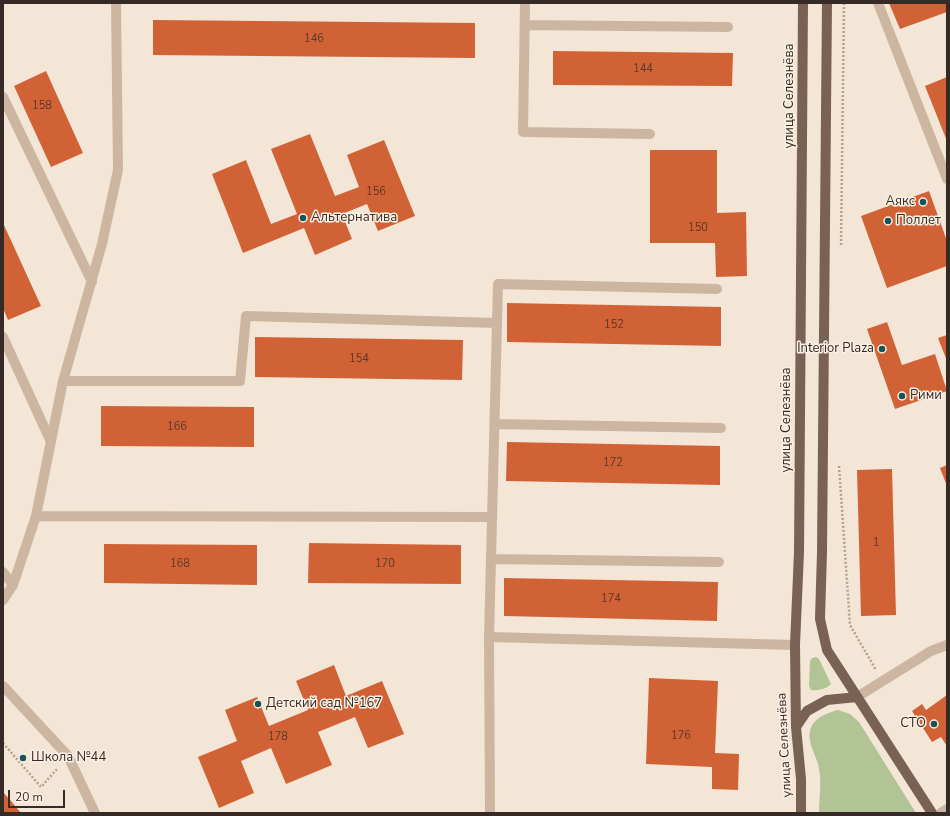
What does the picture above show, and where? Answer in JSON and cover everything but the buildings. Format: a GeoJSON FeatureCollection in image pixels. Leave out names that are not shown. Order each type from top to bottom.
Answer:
{"type":"FeatureCollection","features":[{"type":"Feature","properties":{"kind":"main road","name":"улица Селезнёва"},"geometry":{"type":"LineString","coordinates":[[801,813],[801,779],[796,727],[795,645],[799,552],[803,3]]}},
{"type":"Feature","properties":{"kind":"main road"},"geometry":{"type":"LineString","coordinates":[[827,3],[820,619],[827,650],[932,813]]}},
{"type":"Feature","properties":{"kind":"main road"},"geometry":{"type":"LineString","coordinates":[[796,727],[807,711],[827,700],[856,697]]}},
{"type":"Feature","properties":{"kind":"lane"},"geometry":{"type":"LineString","coordinates":[[3,600],[13,585],[36,516],[63,381],[102,244],[118,170],[116,3]]}},
{"type":"Feature","properties":{"kind":"lane"},"geometry":{"type":"LineString","coordinates":[[525,3],[524,132],[650,134]]}},
{"type":"Feature","properties":{"kind":"lane"},"geometry":{"type":"LineString","coordinates":[[878,3],[947,179]]}},
{"type":"Feature","properties":{"kind":"lane"},"geometry":{"type":"LineString","coordinates":[[525,24],[728,27]]}},
{"type":"Feature","properties":{"kind":"lane"},"geometry":{"type":"LineString","coordinates":[[3,97],[92,282]]}},
{"type":"Feature","properties":{"kind":"lane"},"geometry":{"type":"LineString","coordinates":[[490,813],[489,637],[498,284],[717,289]]}},
{"type":"Feature","properties":{"kind":"lane"},"geometry":{"type":"LineString","coordinates":[[63,381],[240,381],[246,316],[497,323]]}},
{"type":"Feature","properties":{"kind":"lane"},"geometry":{"type":"LineString","coordinates":[[3,337],[51,442]]}},
{"type":"Feature","properties":{"kind":"lane"},"geometry":{"type":"LineString","coordinates":[[495,424],[721,428]]}},
{"type":"Feature","properties":{"kind":"lane"},"geometry":{"type":"LineString","coordinates":[[36,516],[492,517]]}},
{"type":"Feature","properties":{"kind":"lane"},"geometry":{"type":"LineString","coordinates":[[491,559],[719,562]]}},
{"type":"Feature","properties":{"kind":"lane"},"geometry":{"type":"LineString","coordinates":[[3,572],[13,585]]}},
{"type":"Feature","properties":{"kind":"lane"},"geometry":{"type":"LineString","coordinates":[[489,637],[795,645]]}},
{"type":"Feature","properties":{"kind":"lane"},"geometry":{"type":"LineString","coordinates":[[856,697],[931,651],[947,645]]}},
{"type":"Feature","properties":{"kind":"lane"},"geometry":{"type":"LineString","coordinates":[[3,686],[68,756],[95,813]]}},
{"type":"Feature","properties":{"kind":"lane"},"geometry":{"type":"LineString","coordinates":[[941,813],[947,809]]}},
{"type":"Feature","properties":{"kind":"path"},"geometry":{"type":"LineString","coordinates":[[841,247],[844,3]]}},
{"type":"Feature","properties":{"kind":"path"},"geometry":{"type":"LineString","coordinates":[[839,460],[850,625],[882,680]]}},
{"type":"Feature","properties":{"kind":"path"},"geometry":{"type":"LineString","coordinates":[[3,743],[41,787],[68,756]]}},
{"type":"Feature","properties":{"kind":"green space"},"geometry":{"type":"Polygon","coordinates":[[[816,657],[819,659],[831,684],[822,689],[811,690],[809,686],[810,661],[812,658],[816,657]]]}},
{"type":"Feature","properties":{"kind":"green space"},"geometry":{"type":"Polygon","coordinates":[[[838,710],[850,714],[859,722],[916,813],[819,813],[820,774],[810,740],[810,733],[811,728],[817,719],[838,710]]]}},
{"type":"Feature","properties":{"kind":"place","name":"Аякс"},"geometry":{"type":"Point","coordinates":[923,202]}},
{"type":"Feature","properties":{"kind":"place","name":"Альтернатива"},"geometry":{"type":"Point","coordinates":[303,218]}},
{"type":"Feature","properties":{"kind":"place","name":"Поллет"},"geometry":{"type":"Point","coordinates":[888,221]}},
{"type":"Feature","properties":{"kind":"place","name":"Interior Plaza"},"geometry":{"type":"Point","coordinates":[882,349]}},
{"type":"Feature","properties":{"kind":"place","name":"Рими"},"geometry":{"type":"Point","coordinates":[902,396]}},
{"type":"Feature","properties":{"kind":"place","name":"Детский сад №167"},"geometry":{"type":"Point","coordinates":[258,704]}},
{"type":"Feature","properties":{"kind":"place","name":"СТО"},"geometry":{"type":"Point","coordinates":[934,724]}},
{"type":"Feature","properties":{"kind":"place","name":"Школа №44"},"geometry":{"type":"Point","coordinates":[23,758]}}]}
